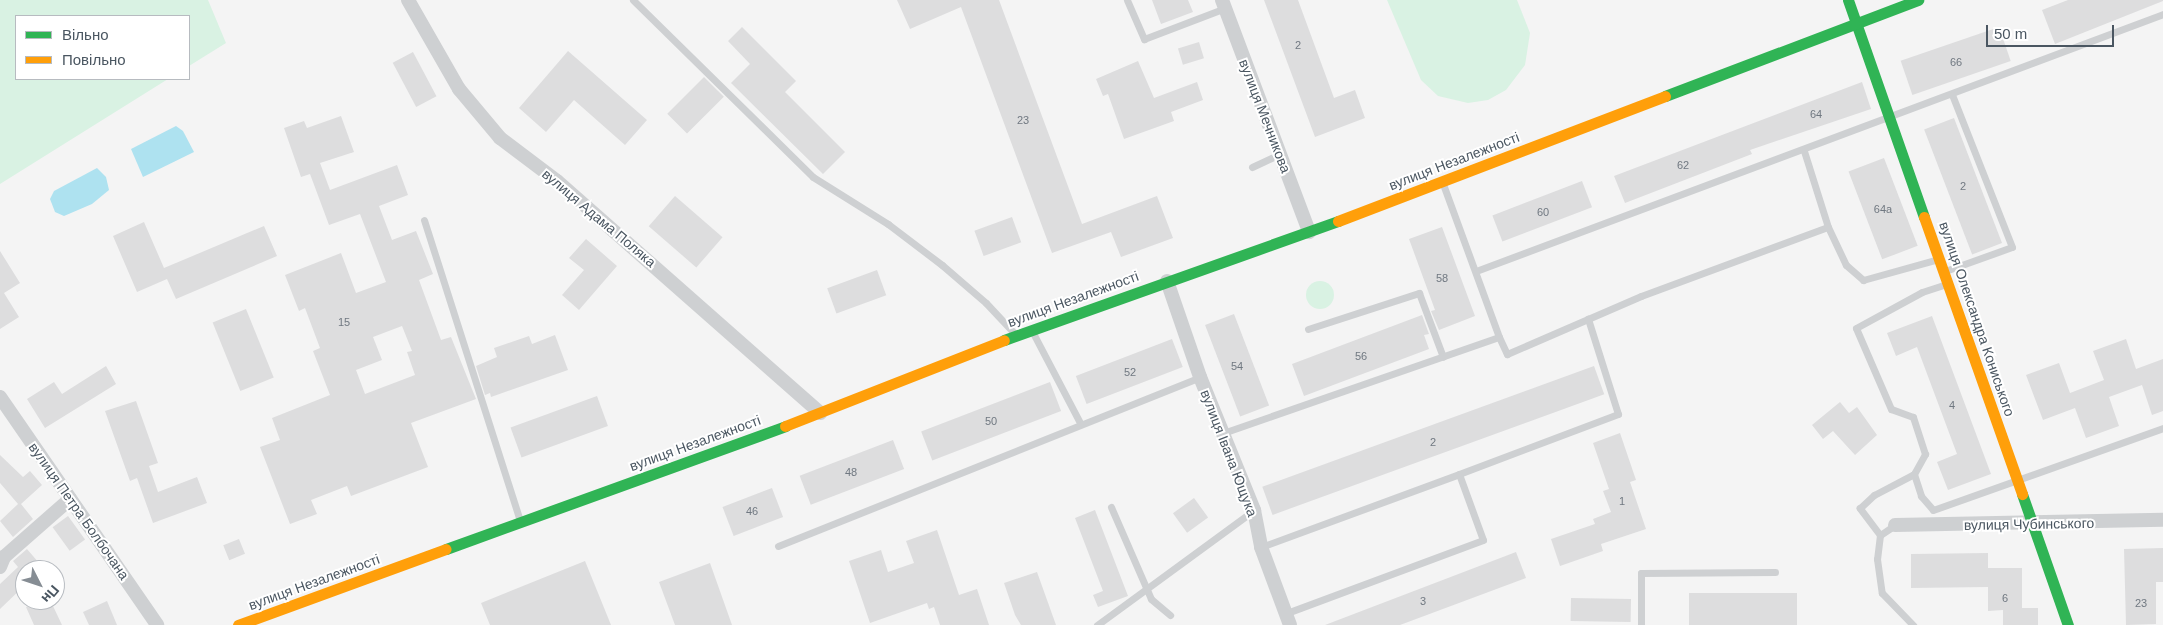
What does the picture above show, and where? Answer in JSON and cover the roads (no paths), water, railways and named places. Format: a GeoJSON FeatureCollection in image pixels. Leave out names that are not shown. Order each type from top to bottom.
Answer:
{"type":"FeatureCollection","features":[{"type":"Feature","properties":{"kind":"main road","name":"вулиця Олександра Кониського"},"geometry":{"type":"LineString","coordinates":[[1848,0],[1858,23],[2068,625]]}},
{"type":"Feature","properties":{"kind":"main road","name":"вулиця Незалежності"},"geometry":{"type":"LineString","coordinates":[[238,625],[820,413],[1016,335],[1032,331],[1309,232],[1918,0]]}},
{"type":"Feature","properties":{"kind":"street","name":"вулиця Адама Поляка"},"geometry":{"type":"LineString","coordinates":[[408,0],[459,89],[500,138],[557,181],[820,413]]}},
{"type":"Feature","properties":{"kind":"street","name":"вулиця Мечникова"},"geometry":{"type":"LineString","coordinates":[[1223,4],[1309,232]]}},
{"type":"Feature","properties":{"kind":"street","name":"вулиця Івана Ющука"},"geometry":{"type":"LineString","coordinates":[[1168,281],[1200,377],[1254,510],[1261,547],[1289,619]]}},
{"type":"Feature","properties":{"kind":"street","name":"вулиця Петра Болбочана"},"geometry":{"type":"LineString","coordinates":[[0,397],[157,625]]}},
{"type":"Feature","properties":{"kind":"street"},"geometry":{"type":"LineString","coordinates":[[0,568],[4,557],[70,498]]}},
{"type":"Feature","properties":{"kind":"street","name":"вулиця Чубинського"},"geometry":{"type":"LineString","coordinates":[[1894,525],[2033,524],[2163,520]]}},
{"type":"Feature","properties":{"kind":"lane"},"geometry":{"type":"LineString","coordinates":[[633,0],[812,177],[888,224],[942,265],[986,303],[1016,335]]}},
{"type":"Feature","properties":{"kind":"lane"},"geometry":{"type":"LineString","coordinates":[[1127,0],[1144,39],[1223,4]]}},
{"type":"Feature","properties":{"kind":"lane"},"geometry":{"type":"LineString","coordinates":[[1476,271],[1891,118],[2163,14]]}},
{"type":"Feature","properties":{"kind":"lane"},"geometry":{"type":"LineString","coordinates":[[1945,271],[2012,247],[1952,95]]}},
{"type":"Feature","properties":{"kind":"lane"},"geometry":{"type":"LineString","coordinates":[[1804,150],[1828,227],[1846,265],[1864,280],[1940,258]]}},
{"type":"Feature","properties":{"kind":"lane"},"geometry":{"type":"LineString","coordinates":[[1252,167],[1280,154]]}},
{"type":"Feature","properties":{"kind":"lane"},"geometry":{"type":"LineString","coordinates":[[1442,182],[1507,354],[1588,319],[1828,227]]}},
{"type":"Feature","properties":{"kind":"lane"},"geometry":{"type":"LineString","coordinates":[[424,220],[520,523]]}},
{"type":"Feature","properties":{"kind":"lane"},"geometry":{"type":"LineString","coordinates":[[1913,625],[1882,593],[1878,559],[1880,535],[1860,508],[1874,495],[1914,474],[1925,454],[1913,417],[1891,409],[1856,328],[1922,292],[1949,283]]}},
{"type":"Feature","properties":{"kind":"lane"},"geometry":{"type":"LineString","coordinates":[[1308,329],[1419,293],[1443,357]]}},
{"type":"Feature","properties":{"kind":"lane"},"geometry":{"type":"LineString","coordinates":[[1261,547],[1618,414],[1588,319]]}},
{"type":"Feature","properties":{"kind":"lane"},"geometry":{"type":"LineString","coordinates":[[1032,331],[1080,423]]}},
{"type":"Feature","properties":{"kind":"lane"},"geometry":{"type":"LineString","coordinates":[[1223,434],[1499,337]]}},
{"type":"Feature","properties":{"kind":"lane"},"geometry":{"type":"LineString","coordinates":[[778,546],[1080,423],[1200,377]]}},
{"type":"Feature","properties":{"kind":"lane"},"geometry":{"type":"LineString","coordinates":[[1914,474],[1921,496],[1934,510],[2163,428]]}},
{"type":"Feature","properties":{"kind":"lane"},"geometry":{"type":"LineString","coordinates":[[1289,619],[1483,540],[1459,474]]}},
{"type":"Feature","properties":{"kind":"lane"},"geometry":{"type":"LineString","coordinates":[[1111,507],[1147,586],[1151,599],[1170,615]]}},
{"type":"Feature","properties":{"kind":"lane"},"geometry":{"type":"LineString","coordinates":[[1097,625],[1128,605],[1147,586],[1254,510]]}},
{"type":"Feature","properties":{"kind":"lane"},"geometry":{"type":"LineString","coordinates":[[1880,535],[1894,525]]}},
{"type":"Feature","properties":{"kind":"lane"},"geometry":{"type":"LineString","coordinates":[[1641,625],[1641,574],[1775,572]]}},
{"type":"Feature","properties":{"kind":"water"},"geometry":{"type":"Polygon","coordinates":[[[176,126],[183,131],[194,152],[143,177],[131,149],[176,126]]]}},
{"type":"Feature","properties":{"kind":"water"},"geometry":{"type":"Polygon","coordinates":[[[97,168],[106,177],[109,190],[92,204],[64,216],[55,212],[50,199],[54,191],[97,168]]]}}]}
